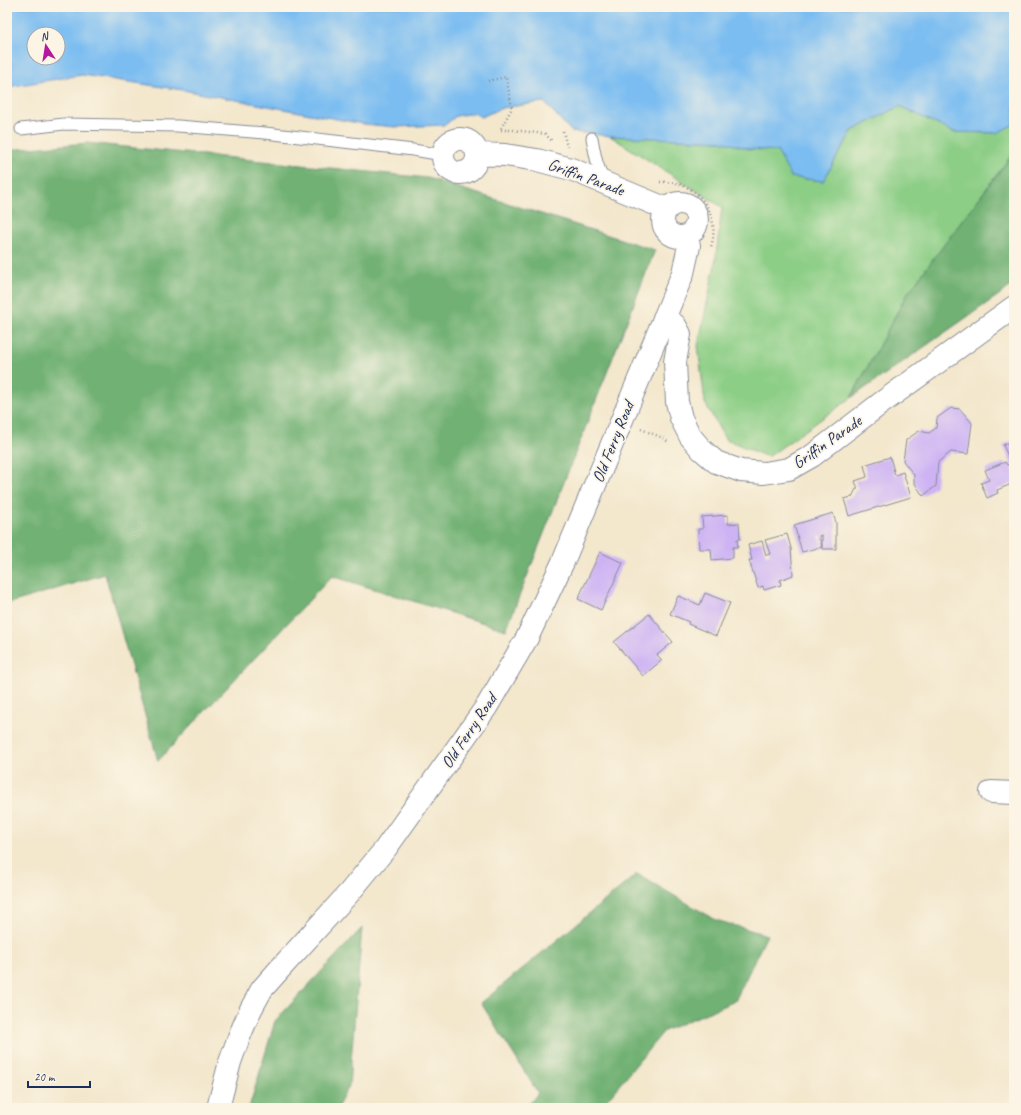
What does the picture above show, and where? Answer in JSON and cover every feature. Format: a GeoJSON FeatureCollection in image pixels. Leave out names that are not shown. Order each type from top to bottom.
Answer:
{"type":"FeatureCollection","features":[{"type":"Feature","properties":{"kind":"street","name":"Griffin Parade"},"geometry":{"type":"LineString","coordinates":[[443,155],[444,161],[450,170],[462,173],[472,169],[478,154],[506,155],[537,160],[571,169],[667,209],[677,203],[683,203],[693,208],[698,218],[698,223],[696,228],[687,236],[689,246],[683,273],[664,318],[676,325],[680,334],[676,362],[677,402],[681,418],[690,436],[702,450],[716,462],[741,471],[764,473],[789,469],[812,456],[880,404],[1014,307]]}},
{"type":"Feature","properties":{"kind":"street","name":"Old Ferry Road"},"geometry":{"type":"LineString","coordinates":[[218,1108],[230,1062],[239,1037],[251,1009],[262,989],[349,894],[377,860],[469,733],[524,644],[563,562],[664,318]]}},
{"type":"Feature","properties":{"kind":"street"},"geometry":{"type":"LineString","coordinates":[[991,792],[1014,793]]}},
{"type":"Feature","properties":{"kind":"lane"},"geometry":{"type":"LineString","coordinates":[[21,129],[64,124],[178,126],[265,133],[413,150],[443,155]]}},
{"type":"Feature","properties":{"kind":"lane"},"geometry":{"type":"LineString","coordinates":[[592,138],[600,172],[607,184]]}},
{"type":"Feature","properties":{"kind":"path"},"geometry":{"type":"LineString","coordinates":[[488,81],[506,77],[512,108],[500,130]]}},
{"type":"Feature","properties":{"kind":"path"},"geometry":{"type":"LineString","coordinates":[[563,132],[568,151]]}},
{"type":"Feature","properties":{"kind":"path"},"geometry":{"type":"LineString","coordinates":[[637,428],[663,438]]}},
{"type":"Feature","properties":{"kind":"green space"},"geometry":{"type":"Polygon","coordinates":[[[900,106],[953,132],[997,133],[1014,124],[1014,152],[907,294],[851,398],[768,457],[725,439],[705,403],[698,346],[715,264],[722,207],[610,136],[721,141],[750,149],[778,151],[791,177],[823,181],[852,131],[900,106]]]}},
{"type":"Feature","properties":{"kind":"green space"},"geometry":{"type":"Polygon","coordinates":[[[87,143],[428,178],[655,250],[506,630],[332,576],[158,761],[105,574],[7,604],[7,150],[87,143]]]}},
{"type":"Feature","properties":{"kind":"green space"},"geometry":{"type":"Polygon","coordinates":[[[1014,152],[1014,283],[851,398],[907,294],[1014,152]]]}},
{"type":"Feature","properties":{"kind":"green space"},"geometry":{"type":"Polygon","coordinates":[[[637,874],[716,920],[767,935],[735,1001],[664,1031],[600,1108],[526,1108],[538,1093],[481,1003],[637,874]]]}},
{"type":"Feature","properties":{"kind":"green space"},"geometry":{"type":"Polygon","coordinates":[[[362,928],[349,1086],[337,1108],[249,1108],[275,1021],[362,928]]]}},
{"type":"Feature","properties":{"kind":"water"},"geometry":{"type":"Polygon","coordinates":[[[7,7],[1014,7],[1014,124],[997,133],[953,132],[900,106],[852,131],[823,181],[791,177],[777,151],[750,149],[721,141],[610,136],[572,132],[544,102],[502,108],[481,117],[474,113],[456,116],[445,125],[396,127],[363,124],[183,90],[82,75],[7,87],[7,7]]]}},
{"type":"Feature","properties":{"kind":"building"},"geometry":{"type":"Polygon","coordinates":[[[951,408],[960,409],[972,423],[968,454],[951,452],[938,462],[936,486],[923,496],[914,482],[914,475],[903,461],[906,440],[919,431],[929,433],[936,428],[937,418],[951,408]]]}},
{"type":"Feature","properties":{"kind":"building"},"geometry":{"type":"Polygon","coordinates":[[[1014,440],[1014,463],[1011,465],[1014,472],[1014,483],[997,490],[998,493],[987,498],[981,483],[989,480],[985,470],[1005,462],[1007,465],[1011,463],[1003,445],[1014,440]]]}},
{"type":"Feature","properties":{"kind":"building"},"geometry":{"type":"Polygon","coordinates":[[[890,457],[895,475],[903,472],[911,497],[849,516],[844,499],[852,497],[856,489],[858,489],[855,481],[867,477],[864,465],[890,457]]]}},
{"type":"Feature","properties":{"kind":"building"},"geometry":{"type":"Polygon","coordinates":[[[833,513],[836,523],[836,549],[822,549],[822,547],[802,552],[794,525],[833,513]],[[822,535],[819,536],[822,547],[822,535]]]}},
{"type":"Feature","properties":{"kind":"building"},"geometry":{"type":"Polygon","coordinates":[[[728,515],[728,524],[739,523],[740,539],[737,539],[738,547],[733,547],[733,558],[712,560],[711,549],[699,549],[698,529],[703,529],[702,517],[728,515]]]}},
{"type":"Feature","properties":{"kind":"building"},"geometry":{"type":"Polygon","coordinates":[[[787,534],[791,548],[793,575],[780,580],[781,585],[764,590],[763,586],[758,588],[749,560],[752,560],[748,545],[762,541],[766,555],[770,554],[765,540],[787,534]]]}},
{"type":"Feature","properties":{"kind":"building"},"geometry":{"type":"Polygon","coordinates":[[[600,552],[623,563],[601,610],[578,599],[600,552]]]}},
{"type":"Feature","properties":{"kind":"building"},"geometry":{"type":"Polygon","coordinates":[[[705,593],[730,603],[716,636],[688,624],[689,622],[670,614],[678,596],[700,605],[705,593]]]}},
{"type":"Feature","properties":{"kind":"building"},"geometry":{"type":"Polygon","coordinates":[[[649,614],[673,642],[657,655],[662,660],[643,676],[614,642],[649,614]]]}}]}
